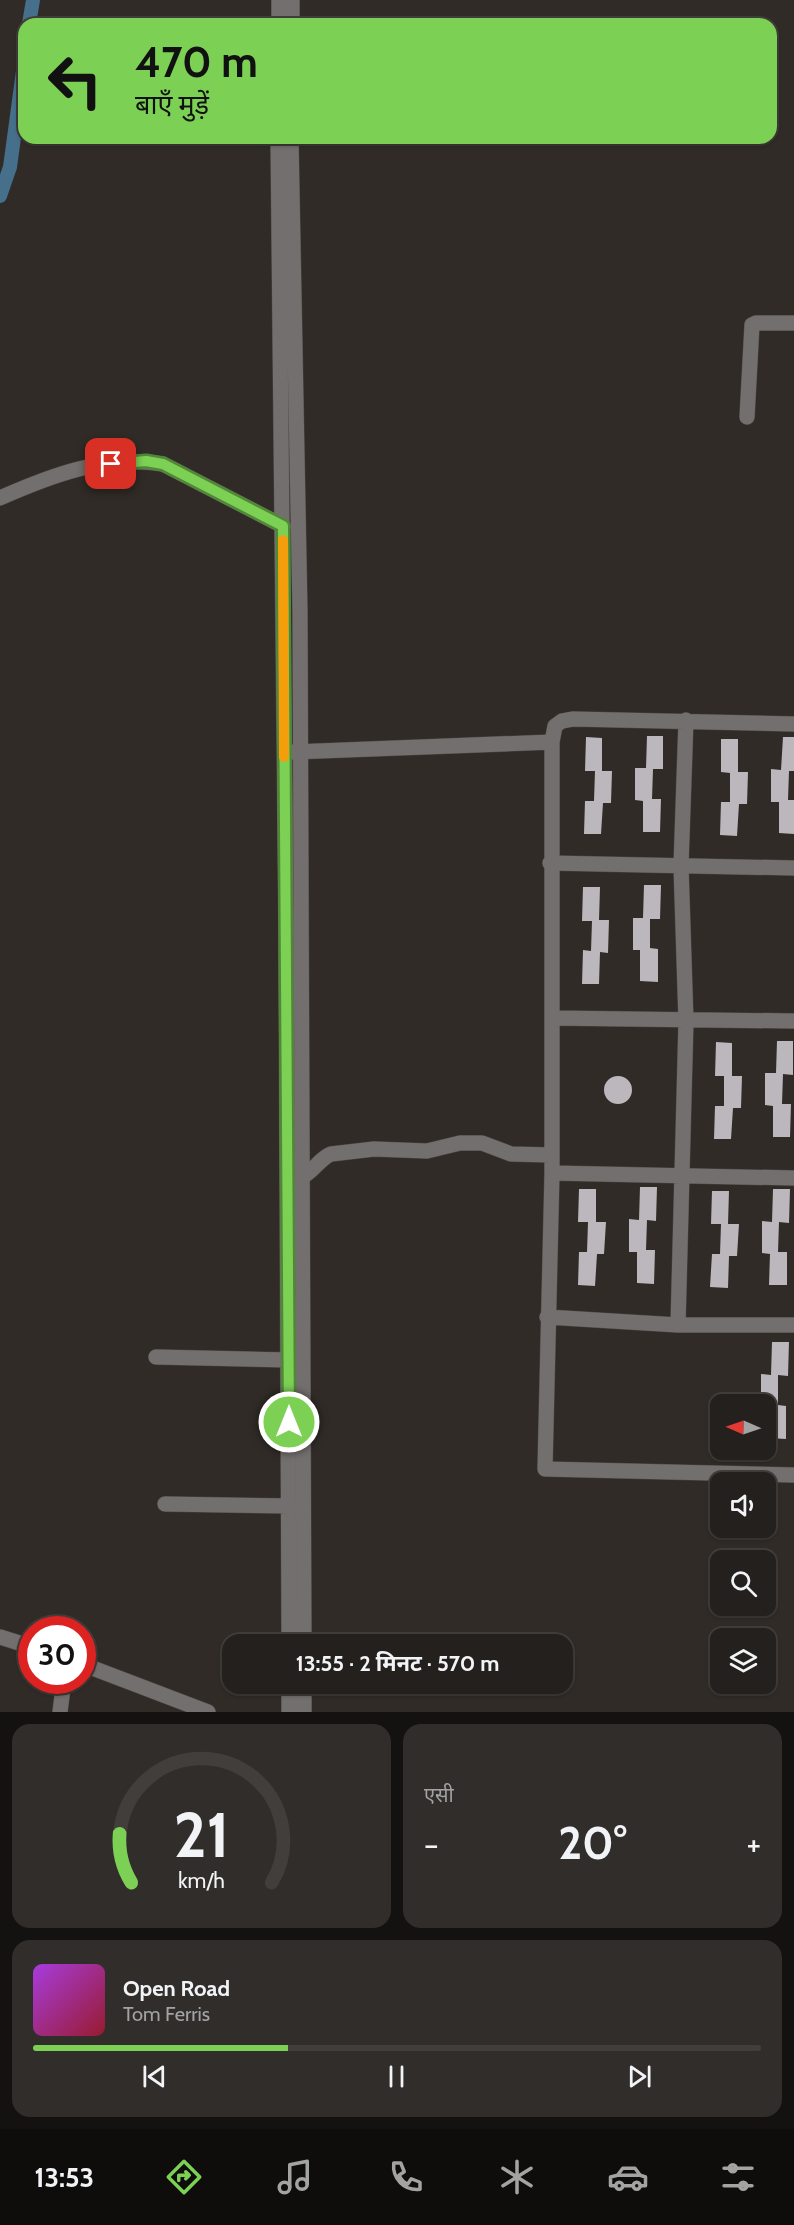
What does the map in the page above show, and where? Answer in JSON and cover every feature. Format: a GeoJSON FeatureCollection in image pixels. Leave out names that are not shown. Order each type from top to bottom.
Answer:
{"type":"FeatureCollection","features":[{"type":"Feature","properties":{"kind":"street"},"geometry":{"type":"LineString","coordinates":[[279,0],[279,18]]}},
{"type":"Feature","properties":{"kind":"street"},"geometry":{"type":"LineString","coordinates":[[292,0],[292,18]]}},
{"type":"Feature","properties":{"kind":"street"},"geometry":{"type":"LineString","coordinates":[[278,144],[290,1506],[296,1634]]}},
{"type":"Feature","properties":{"kind":"street"},"geometry":{"type":"LineString","coordinates":[[291,144],[300,751],[302,1178],[296,1634]]}},
{"type":"Feature","properties":{"kind":"street"},"geometry":{"type":"LineString","coordinates":[[747,417],[752,325],[756,323],[794,323]]}},
{"type":"Feature","properties":{"kind":"street"},"geometry":{"type":"LineString","coordinates":[[0,498],[48,477],[77,468],[146,461],[163,464],[283,526]]}},
{"type":"Feature","properties":{"kind":"street"},"geometry":{"type":"LineString","coordinates":[[794,724],[686,720],[562,721],[555,726],[552,742],[550,863],[552,1173],[545,1469],[794,1475]]}},
{"type":"Feature","properties":{"kind":"street"},"geometry":{"type":"LineString","coordinates":[[678,1325],[684,1177],[686,1022],[681,866],[686,720]]}},
{"type":"Feature","properties":{"kind":"street"},"geometry":{"type":"LineString","coordinates":[[284,753],[552,742]]}},
{"type":"Feature","properties":{"kind":"street"},"geometry":{"type":"LineString","coordinates":[[550,863],[794,868]]}},
{"type":"Feature","properties":{"kind":"street"},"geometry":{"type":"LineString","coordinates":[[552,1018],[686,1022],[794,1021]]}},
{"type":"Feature","properties":{"kind":"street"},"geometry":{"type":"LineString","coordinates":[[302,1178],[311,1173],[325,1156],[374,1149],[427,1151],[468,1143],[482,1143],[511,1154],[551,1155]]}},
{"type":"Feature","properties":{"kind":"street"},"geometry":{"type":"LineString","coordinates":[[552,1173],[794,1178]]}},
{"type":"Feature","properties":{"kind":"street"},"geometry":{"type":"LineString","coordinates":[[547,1317],[678,1325],[794,1325]]}},
{"type":"Feature","properties":{"kind":"street"},"geometry":{"type":"LineString","coordinates":[[156,1357],[289,1360]]}},
{"type":"Feature","properties":{"kind":"street"},"geometry":{"type":"LineString","coordinates":[[165,1504],[290,1506]]}},
{"type":"Feature","properties":{"kind":"street"},"geometry":{"type":"LineString","coordinates":[[0,1637],[18,1643]]}},
{"type":"Feature","properties":{"kind":"street"},"geometry":{"type":"LineString","coordinates":[[96,1669],[208,1712]]}},
{"type":"Feature","properties":{"kind":"street"},"geometry":{"type":"LineString","coordinates":[[60,1712],[62,1694]]}},
{"type":"Feature","properties":{"kind":"street"},"geometry":{"type":"LineString","coordinates":[[289,1694],[289,1712]]}},
{"type":"Feature","properties":{"kind":"street"},"geometry":{"type":"LineString","coordinates":[[304,1694],[304,1712]]}},
{"type":"Feature","properties":{"kind":"building"},"geometry":{"type":"Polygon","coordinates":[[[647,736],[663,736],[663,769],[653,769],[652,799],[661,799],[660,832],[643,832],[643,801],[635,800],[635,768],[646,768],[647,736]]]}},
{"type":"Feature","properties":{"kind":"building"},"geometry":{"type":"Polygon","coordinates":[[[586,737],[602,738],[602,771],[612,771],[611,803],[603,803],[601,834],[584,834],[585,801],[594,801],[595,771],[585,771],[586,737]]]}},
{"type":"Feature","properties":{"kind":"building"},"geometry":{"type":"Polygon","coordinates":[[[783,737],[794,737],[794,771],[789,771],[788,800],[794,800],[794,834],[779,833],[779,802],[771,802],[771,769],[781,770],[783,737]]]}},
{"type":"Feature","properties":{"kind":"building"},"geometry":{"type":"Polygon","coordinates":[[[721,739],[738,739],[738,772],[748,772],[747,804],[739,804],[737,836],[720,835],[721,802],[730,802],[730,773],[721,772],[721,739]]]}},
{"type":"Feature","properties":{"kind":"building"},"geometry":{"type":"Polygon","coordinates":[[[644,885],[661,885],[660,919],[650,919],[650,948],[658,949],[658,982],[640,981],[640,950],[633,950],[633,918],[643,918],[644,885]]]}},
{"type":"Feature","properties":{"kind":"building"},"geometry":{"type":"Polygon","coordinates":[[[583,887],[600,887],[599,920],[609,920],[608,953],[600,952],[599,984],[582,984],[583,950],[591,951],[592,921],[582,921],[583,887]]]}},
{"type":"Feature","properties":{"kind":"building"},"geometry":{"type":"Polygon","coordinates":[[[777,1041],[793,1041],[793,1075],[783,1074],[782,1104],[791,1104],[790,1137],[773,1137],[773,1106],[765,1105],[765,1073],[776,1073],[777,1041]]]}},
{"type":"Feature","properties":{"kind":"building"},"geometry":{"type":"Polygon","coordinates":[[[716,1042],[732,1043],[732,1076],[742,1076],[741,1108],[733,1108],[731,1139],[714,1139],[715,1106],[724,1106],[724,1076],[715,1076],[716,1042]]]}},
{"type":"Feature","properties":{"kind":"building"},"geometry":{"type":"Polygon","coordinates":[[[618,1076],[628,1080],[632,1090],[628,1100],[618,1104],[608,1100],[604,1090],[608,1080],[618,1076]]]}},
{"type":"Feature","properties":{"kind":"building"},"geometry":{"type":"Polygon","coordinates":[[[640,1187],[657,1187],[656,1221],[647,1220],[646,1250],[655,1250],[654,1284],[637,1283],[637,1252],[629,1252],[629,1219],[639,1220],[640,1187]]]}},
{"type":"Feature","properties":{"kind":"building"},"geometry":{"type":"Polygon","coordinates":[[[579,1189],[596,1189],[596,1222],[606,1222],[604,1254],[597,1254],[595,1286],[578,1285],[579,1252],[587,1252],[588,1222],[578,1222],[579,1189]]]}},
{"type":"Feature","properties":{"kind":"building"},"geometry":{"type":"Polygon","coordinates":[[[773,1189],[790,1189],[789,1223],[779,1222],[778,1252],[787,1252],[787,1285],[769,1285],[770,1254],[762,1253],[762,1221],[772,1222],[773,1189]]]}},
{"type":"Feature","properties":{"kind":"building"},"geometry":{"type":"Polygon","coordinates":[[[712,1191],[729,1191],[728,1224],[739,1224],[737,1256],[729,1256],[728,1288],[710,1287],[712,1254],[720,1254],[721,1224],[711,1224],[712,1191]]]}},
{"type":"Feature","properties":{"kind":"building"},"geometry":{"type":"Polygon","coordinates":[[[772,1342],[789,1342],[788,1376],[778,1375],[778,1405],[786,1406],[786,1439],[776,1438],[776,1394],[761,1394],[761,1374],[771,1375],[772,1342]]]}},
{"type":"Feature","properties":{"kind":"waterway"},"geometry":{"type":"LineString","coordinates":[[30,18],[33,0]]}},
{"type":"Feature","properties":{"kind":"waterway"},"geometry":{"type":"LineString","coordinates":[[0,196],[10,167],[18,108]]}},
{"type":"Feature","properties":{"kind":"slow traffic"},"geometry":{"type":"LineString","coordinates":[[283,540],[284,757]]}},
{"type":"Feature","properties":{"kind":"route"},"geometry":{"type":"LineString","coordinates":[[111,464],[146,461],[163,464],[283,526],[289,1422]]}}]}
